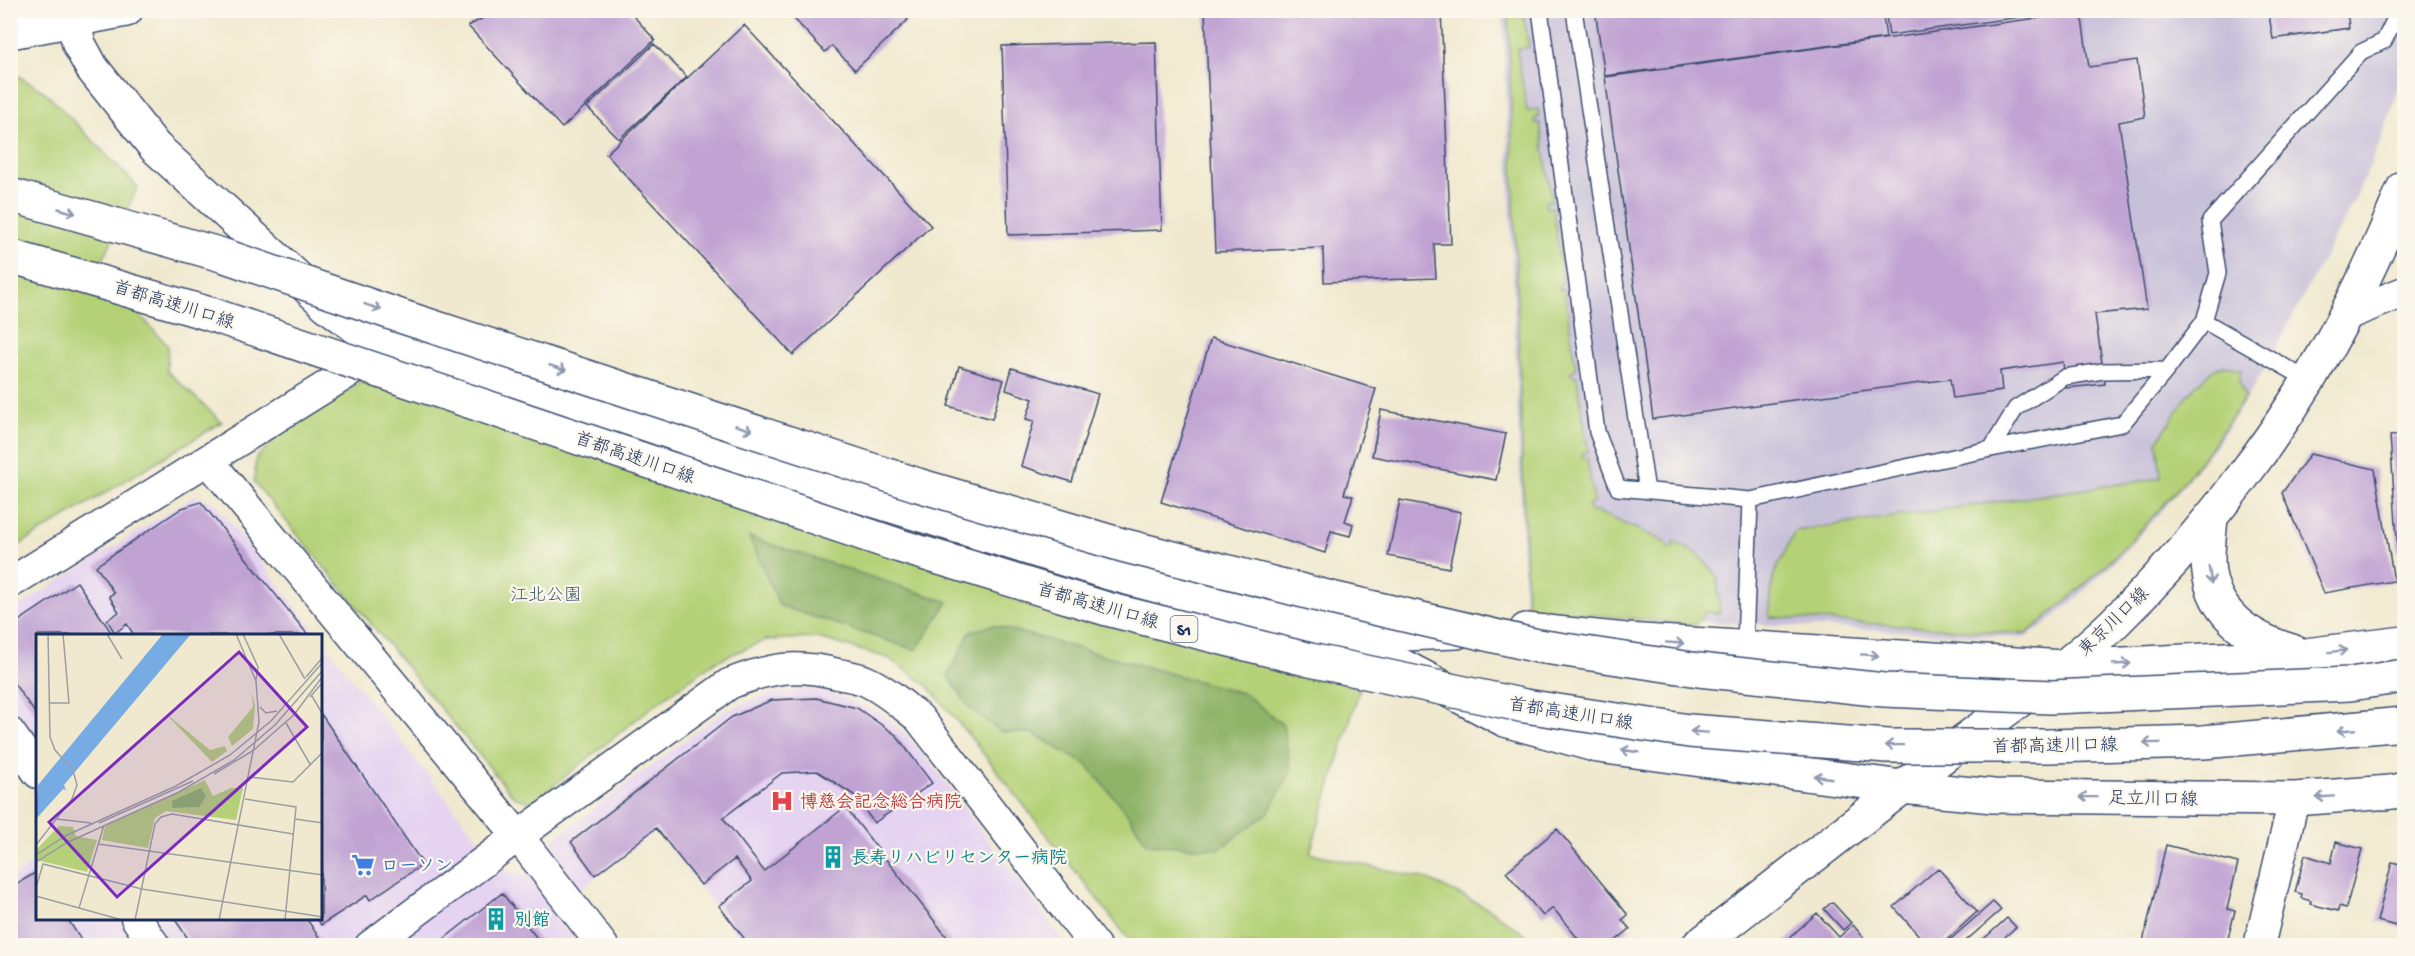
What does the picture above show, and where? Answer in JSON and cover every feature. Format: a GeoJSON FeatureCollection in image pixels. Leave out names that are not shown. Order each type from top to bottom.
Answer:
{"type":"FeatureCollection","features":[{"type":"Feature","properties":{"kind":"main road"},"geometry":{"type":"LineString","coordinates":[[10,32],[126,10]]}},
{"type":"Feature","properties":{"kind":"main road"},"geometry":{"type":"LineString","coordinates":[[73,21],[79,44],[92,68],[155,147],[327,305],[359,329],[393,345],[637,422],[849,493],[1086,566],[1345,636],[1532,630],[1626,640],[2064,667],[2305,655],[2404,643]]}},
{"type":"Feature","properties":{"kind":"main road","name":"東京川口線"},"geometry":{"type":"LineString","coordinates":[[1698,945],[1902,787],[2064,667],[2140,597],[2211,517],[2253,462],[2308,380],[2346,315],[2376,254],[2404,187]]}},
{"type":"Feature","properties":{"kind":"main road"},"geometry":{"type":"LineString","coordinates":[[10,195],[222,255],[414,321],[918,485],[1145,551],[1331,598],[1538,646],[1699,670],[1884,690],[2052,697],[2350,684],[2404,676]]}},
{"type":"Feature","properties":{"kind":"main road","name":"首都高速川口線"},"geometry":{"type":"LineString","coordinates":[[10,256],[210,314],[900,546],[1107,609],[1310,660],[1525,706],[1689,732],[1888,746],[2048,746],[2203,742],[2404,724]]}},
{"type":"Feature","properties":{"kind":"main road"},"geometry":{"type":"LineString","coordinates":[[2211,517],[2209,576],[2219,603],[2231,619],[2254,638],[2305,655]]}},
{"type":"Feature","properties":{"kind":"main road","name":"足立川口線"},"geometry":{"type":"LineString","coordinates":[[1345,636],[1505,720],[1598,746],[1902,787],[1993,796],[2294,799],[2398,791]]}},
{"type":"Feature","properties":{"kind":"street"},"geometry":{"type":"LineString","coordinates":[[2346,315],[2404,292]]}},
{"type":"Feature","properties":{"kind":"street"},"geometry":{"type":"LineString","coordinates":[[10,583],[393,345]]}},
{"type":"Feature","properties":{"kind":"street"},"geometry":{"type":"LineString","coordinates":[[208,460],[518,836],[603,945]]}},
{"type":"Feature","properties":{"kind":"street"},"geometry":{"type":"LineString","coordinates":[[370,945],[729,684],[756,673],[790,667],[824,670],[864,680],[893,697],[919,718],[1095,945]]}},
{"type":"Feature","properties":{"kind":"street"},"geometry":{"type":"LineString","coordinates":[[10,733],[36,770]]}},
{"type":"Feature","properties":{"kind":"street"},"geometry":{"type":"LineString","coordinates":[[2259,945],[2294,799]]}},
{"type":"Feature","properties":{"kind":"street"},"geometry":{"type":"LineString","coordinates":[[137,920],[154,945]]}},
{"type":"Feature","properties":{"kind":"lane"},"geometry":{"type":"LineString","coordinates":[[1540,10],[1597,432],[1618,488],[1750,500],[2122,424],[2204,321],[2218,273],[2210,221],[2361,52],[2384,40],[2399,10]]}},
{"type":"Feature","properties":{"kind":"lane"},"geometry":{"type":"LineString","coordinates":[[1574,10],[1647,491]]}},
{"type":"Feature","properties":{"kind":"lane"},"geometry":{"type":"LineString","coordinates":[[2204,321],[2308,380]]}},
{"type":"Feature","properties":{"kind":"lane"},"geometry":{"type":"LineString","coordinates":[[1991,449],[2016,408],[2065,377],[2103,371],[2167,370]]}},
{"type":"Feature","properties":{"kind":"lane"},"geometry":{"type":"LineString","coordinates":[[1745,647],[1750,500]]}},
{"type":"Feature","properties":{"kind":"shaded area"},"geometry":{"type":"Polygon","coordinates":[[[1503,11],[2404,11],[2404,72],[2381,141],[2355,199],[2264,370],[2221,438],[2166,506],[2123,553],[2075,600],[2041,628],[2024,638],[1525,612],[1503,11]]]}},
{"type":"Feature","properties":{"kind":"shaded area"},"geometry":{"type":"Polygon","coordinates":[[[194,496],[214,502],[317,634],[36,634],[36,741],[11,702],[11,612],[194,496]]]}},
{"type":"Feature","properties":{"kind":"shaded area","name":"博慈会記念総合病院"},"geometry":{"type":"Polygon","coordinates":[[[322,640],[503,871],[526,875],[552,855],[554,839],[724,711],[775,692],[820,689],[881,713],[908,737],[936,770],[1066,945],[746,945],[656,831],[552,911],[581,945],[11,946],[11,878],[36,862],[36,920],[322,920],[322,640]]]}},
{"type":"Feature","properties":{"kind":"green space"},"geometry":{"type":"Polygon","coordinates":[[[1508,11],[1523,11],[1529,47],[1517,50],[1527,111],[1538,109],[1539,118],[1535,118],[1535,123],[1540,123],[1552,201],[1545,202],[1546,208],[1553,207],[1563,283],[1559,285],[1559,290],[1564,289],[1576,369],[1570,372],[1572,376],[1577,376],[1588,452],[1582,453],[1583,458],[1587,458],[1594,503],[1588,506],[1591,512],[1596,511],[1666,542],[1668,548],[1674,547],[1673,541],[1698,554],[1717,575],[1720,613],[1705,612],[1695,625],[1527,608],[1508,11]]]}},
{"type":"Feature","properties":{"kind":"green space"},"geometry":{"type":"Polygon","coordinates":[[[10,71],[45,92],[138,187],[98,269],[168,346],[167,371],[222,422],[11,550],[10,71]]]}},
{"type":"Feature","properties":{"kind":"green space"},"geometry":{"type":"Polygon","coordinates":[[[2226,365],[2241,370],[2239,382],[2245,397],[2222,431],[2173,495],[2146,525],[2088,582],[2026,634],[1769,617],[1773,577],[1795,531],[2161,478],[2157,442],[2196,385],[2216,369],[2226,365]]]}},
{"type":"Feature","properties":{"kind":"green space","name":"江北公園"},"geometry":{"type":"Polygon","coordinates":[[[368,377],[1360,688],[1310,853],[1427,879],[1489,909],[1540,945],[1133,945],[928,686],[888,658],[818,638],[766,640],[716,661],[653,706],[532,803],[514,797],[254,482],[256,458],[285,429],[368,377]]]}},
{"type":"Feature","properties":{"kind":"green space"},"geometry":{"type":"Polygon","coordinates":[[[749,537],[948,602],[916,650],[780,606],[749,537]]]}},
{"type":"Feature","properties":{"kind":"green space"},"geometry":{"type":"Polygon","coordinates":[[[993,625],[1245,694],[1283,725],[1291,771],[1268,813],[1219,849],[1147,844],[1128,814],[1087,765],[1032,733],[1002,732],[971,710],[948,676],[970,632],[993,625]]]}},
{"type":"Feature","properties":{"kind":"building"},"geometry":{"type":"Polygon","coordinates":[[[498,10],[628,10],[655,40],[562,128],[468,26],[498,10]]]}},
{"type":"Feature","properties":{"kind":"building"},"geometry":{"type":"Polygon","coordinates":[[[786,10],[899,10],[908,20],[855,70],[832,46],[825,52],[786,10]]]}},
{"type":"Feature","properties":{"kind":"building"},"geometry":{"type":"Polygon","coordinates":[[[1205,10],[1441,10],[1451,244],[1434,244],[1436,278],[1324,282],[1323,248],[1215,252],[1205,10]]]}},
{"type":"Feature","properties":{"kind":"building"},"geometry":{"type":"Polygon","coordinates":[[[1595,10],[1882,10],[1886,38],[1605,76],[1595,10]]]}},
{"type":"Feature","properties":{"kind":"building"},"geometry":{"type":"Polygon","coordinates":[[[1885,10],[2058,10],[2058,12],[1889,35],[1885,10]]]}},
{"type":"Feature","properties":{"kind":"building"},"geometry":{"type":"Polygon","coordinates":[[[2268,10],[2347,10],[2349,28],[2273,39],[2268,10]]]}},
{"type":"Feature","properties":{"kind":"building"},"geometry":{"type":"Polygon","coordinates":[[[2081,12],[2089,67],[2137,60],[2145,117],[2119,122],[2147,309],[2095,314],[2105,384],[2066,388],[2063,362],[2000,371],[2002,391],[1953,398],[1950,379],[1653,419],[1605,77],[2081,12]]]}},
{"type":"Feature","properties":{"kind":"building"},"geometry":{"type":"Polygon","coordinates":[[[744,25],[931,226],[793,355],[606,154],[744,25]]]}},
{"type":"Feature","properties":{"kind":"building"},"geometry":{"type":"Polygon","coordinates":[[[1156,42],[1162,230],[1008,235],[1002,46],[1156,42]]]}},
{"type":"Feature","properties":{"kind":"building"},"geometry":{"type":"Polygon","coordinates":[[[654,44],[687,77],[619,139],[587,107],[654,44]]]}},
{"type":"Feature","properties":{"kind":"building"},"geometry":{"type":"Polygon","coordinates":[[[1211,338],[1376,389],[1344,494],[1353,496],[1345,521],[1353,524],[1350,536],[1331,531],[1325,553],[1161,502],[1211,338]]]}},
{"type":"Feature","properties":{"kind":"building"},"geometry":{"type":"Polygon","coordinates":[[[959,366],[1004,380],[992,419],[948,406],[959,366]]]}},
{"type":"Feature","properties":{"kind":"building"},"geometry":{"type":"Polygon","coordinates":[[[1012,368],[1098,394],[1072,482],[1021,466],[1034,421],[1026,419],[1033,399],[1006,390],[1012,368]]]}},
{"type":"Feature","properties":{"kind":"building"},"geometry":{"type":"Polygon","coordinates":[[[1381,410],[1506,434],[1496,480],[1372,456],[1381,410]]]}},
{"type":"Feature","properties":{"kind":"building"},"geometry":{"type":"Polygon","coordinates":[[[2404,435],[2404,552],[2398,553],[2390,436],[2404,435]]]}},
{"type":"Feature","properties":{"kind":"building"},"geometry":{"type":"Polygon","coordinates":[[[2310,454],[2375,469],[2394,581],[2324,593],[2282,493],[2310,454]]]}},
{"type":"Feature","properties":{"kind":"building"},"geometry":{"type":"Polygon","coordinates":[[[1400,500],[1461,512],[1449,568],[1388,556],[1400,500]]]}},
{"type":"Feature","properties":{"kind":"building"},"geometry":{"type":"Polygon","coordinates":[[[201,502],[307,634],[133,634],[127,624],[115,633],[107,620],[119,612],[109,596],[114,593],[96,566],[182,508],[201,502]]]}},
{"type":"Feature","properties":{"kind":"building"},"geometry":{"type":"Polygon","coordinates":[[[77,582],[112,634],[36,634],[36,714],[10,678],[10,627],[77,582]]]}},
{"type":"Feature","properties":{"kind":"building"},"geometry":{"type":"Polygon","coordinates":[[[816,698],[857,708],[896,735],[932,783],[874,823],[854,795],[817,771],[782,773],[723,818],[764,871],[845,807],[954,946],[750,946],[719,906],[752,881],[735,859],[701,885],[656,828],[595,875],[571,842],[732,717],[772,700],[816,698]]]}},
{"type":"Feature","properties":{"kind":"building"},"geometry":{"type":"Polygon","coordinates":[[[322,715],[423,864],[370,900],[367,895],[321,925],[318,920],[322,920],[322,715]]]}},
{"type":"Feature","properties":{"kind":"building"},"geometry":{"type":"Polygon","coordinates":[[[1557,829],[1628,915],[1622,920],[1630,929],[1609,946],[1590,946],[1588,944],[1584,946],[1553,908],[1543,916],[1506,872],[1557,829]]]}},
{"type":"Feature","properties":{"kind":"building"},"geometry":{"type":"Polygon","coordinates":[[[2336,842],[2362,849],[2346,908],[2339,906],[2338,911],[2310,904],[2311,901],[2301,898],[2302,894],[2295,892],[2305,855],[2331,863],[2336,842]]]}},
{"type":"Feature","properties":{"kind":"building"},"geometry":{"type":"Polygon","coordinates":[[[2166,845],[2238,863],[2227,909],[2235,911],[2226,946],[2142,946],[2166,845]]]}},
{"type":"Feature","properties":{"kind":"building"},"geometry":{"type":"Polygon","coordinates":[[[2392,862],[2404,865],[2404,928],[2377,921],[2392,862]]]}},
{"type":"Feature","properties":{"kind":"building"},"geometry":{"type":"Polygon","coordinates":[[[1938,868],[1977,912],[1940,946],[1928,946],[1894,907],[1938,868]]]}},
{"type":"Feature","properties":{"kind":"building"},"geometry":{"type":"Polygon","coordinates":[[[36,872],[36,920],[68,920],[85,946],[10,946],[10,888],[36,872]]]}},
{"type":"Feature","properties":{"kind":"building","name":"別館"},"geometry":{"type":"Polygon","coordinates":[[[502,893],[543,946],[435,946],[502,893]]]}},
{"type":"Feature","properties":{"kind":"building"},"geometry":{"type":"Polygon","coordinates":[[[1832,902],[1851,923],[1843,930],[1824,909],[1832,902]]]}},
{"type":"Feature","properties":{"kind":"building"},"geometry":{"type":"Polygon","coordinates":[[[1993,902],[2001,910],[1960,946],[1943,946],[1993,902]]]}},
{"type":"Feature","properties":{"kind":"building"},"geometry":{"type":"Polygon","coordinates":[[[1817,913],[1839,937],[1853,925],[1871,946],[1780,946],[1817,913]]]}},
{"type":"Feature","properties":{"kind":"building"},"geometry":{"type":"Polygon","coordinates":[[[2007,918],[2016,927],[1995,946],[1976,946],[2007,918]]]}},
{"type":"Feature","properties":{"kind":"building"},"geometry":{"type":"Polygon","coordinates":[[[175,920],[307,920],[325,946],[193,946],[175,920]]]}},
{"type":"Feature","properties":{"kind":"place","name":"博慈会記念総合病院"},"geometry":{"type":"Point","coordinates":[782,801]}},
{"type":"Feature","properties":{"kind":"place","name":"長寿リハビリセンター病院"},"geometry":{"type":"Point","coordinates":[833,857]}},
{"type":"Feature","properties":{"kind":"place","name":"ローソン"},"geometry":{"type":"Point","coordinates":[363,865]}},
{"type":"Feature","properties":{"kind":"place","name":"別館"},"geometry":{"type":"Point","coordinates":[496,919]}}]}
